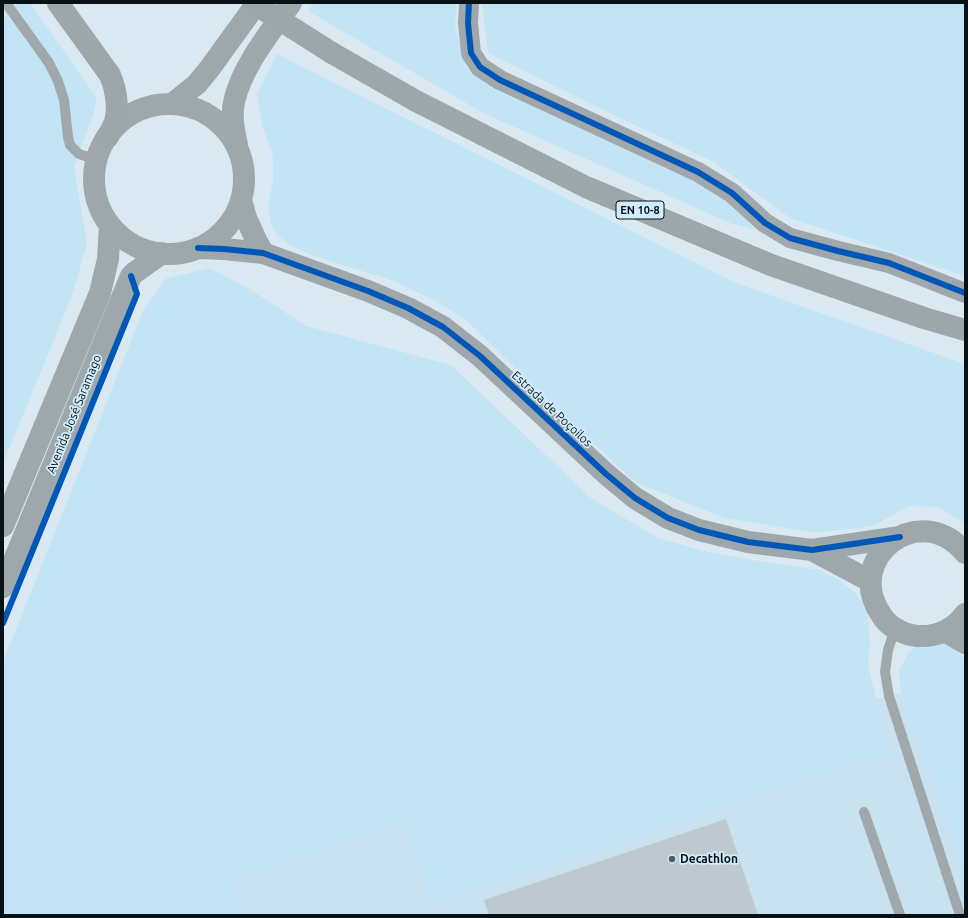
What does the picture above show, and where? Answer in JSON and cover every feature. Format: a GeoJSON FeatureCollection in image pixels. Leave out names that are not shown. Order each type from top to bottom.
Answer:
{"type":"FeatureCollection","features":[{"type":"Feature","properties":{"kind":"highway"},"geometry":{"type":"LineString","coordinates":[[58,3],[110,75],[114,83],[116,99],[115,123],[108,137]]}},
{"type":"Feature","properties":{"kind":"highway","name":"EN 10-8"},"geometry":{"type":"LineString","coordinates":[[253,3],[332,53],[416,102],[586,187],[771,265],[924,318],[965,330]]}},
{"type":"Feature","properties":{"kind":"main road"},"geometry":{"type":"LineString","coordinates":[[172,104],[197,84],[257,3]]}},
{"type":"Feature","properties":{"kind":"main road","name":"Estrada de Poçoilos"},"geometry":{"type":"LineString","coordinates":[[237,146],[221,125],[198,110],[172,104],[160,105],[136,112],[116,127],[101,148],[97,160],[95,188],[103,214],[110,225],[132,244],[147,250],[162,253],[174,254],[198,248],[210,242],[225,229],[237,212],[244,189],[243,167],[232,123],[234,103],[240,82],[253,59],[291,3]]}},
{"type":"Feature","properties":{"kind":"main road","name":"Estrada de Poçoilos"},"geometry":{"type":"LineString","coordinates":[[241,200],[246,218],[263,253]]}},
{"type":"Feature","properties":{"kind":"main road","name":"Avenida José Saramago"},"geometry":{"type":"LineString","coordinates":[[3,526],[100,293],[108,259],[110,225]]}},
{"type":"Feature","properties":{"kind":"main road","name":"Estrada de Poçoilos"},"geometry":{"type":"LineString","coordinates":[[198,248],[263,253],[368,291],[408,308],[443,327],[480,356],[606,474],[635,498],[668,518],[699,530],[748,542],[812,550],[925,531],[937,533],[949,538],[965,553]]}},
{"type":"Feature","properties":{"kind":"main road","name":"Avenida José Saramago"},"geometry":{"type":"LineString","coordinates":[[3,587],[131,276],[162,253]]}},
{"type":"Feature","properties":{"kind":"main road","name":"Estrada de Poçoilos"},"geometry":{"type":"LineString","coordinates":[[900,536],[890,542],[882,550],[876,559],[872,570],[870,581],[871,595],[876,608],[884,620],[895,629],[911,635],[929,636],[945,632],[959,622],[965,614]]}},
{"type":"Feature","properties":{"kind":"main road","name":"Estrada de Poçoilos"},"geometry":{"type":"LineString","coordinates":[[812,550],[870,581]]}},
{"type":"Feature","properties":{"kind":"main road"},"geometry":{"type":"LineString","coordinates":[[945,632],[965,643]]}},
{"type":"Feature","properties":{"kind":"street"},"geometry":{"type":"LineString","coordinates":[[469,3],[468,23],[471,52],[480,67],[500,80],[698,172],[732,193],[765,223],[790,238],[889,263],[965,293]]}},
{"type":"Feature","properties":{"kind":"lane"},"geometry":{"type":"LineString","coordinates":[[6,3],[49,63],[58,82],[64,100],[70,145],[79,154],[97,160]]}},
{"type":"Feature","properties":{"kind":"lane"},"geometry":{"type":"LineString","coordinates":[[895,629],[888,650],[885,672],[889,696],[960,915]]}},
{"type":"Feature","properties":{"kind":"lane"},"geometry":{"type":"LineString","coordinates":[[864,812],[900,915]]}},
{"type":"Feature","properties":{"kind":"shaded area"},"geometry":{"type":"Polygon","coordinates":[[[3,3],[30,3],[97,98],[93,115],[74,167],[87,243],[73,293],[3,464],[3,3]]]}},
{"type":"Feature","properties":{"kind":"shaded area"},"geometry":{"type":"Polygon","coordinates":[[[313,3],[457,3],[455,27],[466,67],[716,192],[756,230],[730,223],[483,113],[308,11],[313,3]]]}},
{"type":"Feature","properties":{"kind":"shaded area"},"geometry":{"type":"Polygon","coordinates":[[[482,3],[965,3],[965,276],[790,218],[712,161],[603,110],[488,53],[482,3]]]}},
{"type":"Feature","properties":{"kind":"shaded area"},"geometry":{"type":"Polygon","coordinates":[[[277,54],[736,283],[965,364],[965,523],[938,507],[909,506],[873,526],[816,533],[724,518],[635,482],[467,321],[434,300],[394,281],[314,256],[290,245],[277,235],[271,224],[268,207],[273,181],[273,158],[262,124],[257,94],[277,54]]]}},
{"type":"Feature","properties":{"kind":"shaded area"},"geometry":{"type":"Polygon","coordinates":[[[210,268],[248,288],[306,326],[451,365],[591,498],[658,538],[704,551],[820,570],[839,580],[855,593],[866,610],[870,645],[868,664],[876,699],[892,753],[721,807],[431,904],[405,823],[242,878],[235,892],[243,915],[3,915],[3,662],[143,311],[165,279],[210,268]]]}},
{"type":"Feature","properties":{"kind":"shaded area"},"geometry":{"type":"Polygon","coordinates":[[[937,640],[955,649],[965,659],[965,877],[901,693],[899,671],[908,653],[921,642],[937,640]]]}},
{"type":"Feature","properties":{"kind":"shaded area"},"geometry":{"type":"Polygon","coordinates":[[[901,693],[965,875],[965,915],[243,915],[235,892],[242,878],[405,823],[431,904],[721,807],[892,753],[876,699],[901,693]]]}},
{"type":"Feature","properties":{"kind":"building","name":"Decathlon"},"geometry":{"type":"Polygon","coordinates":[[[726,819],[758,915],[489,915],[484,900],[726,819]]]}},
{"type":"Feature","properties":{"kind":"cycle path"},"geometry":{"type":"LineString","coordinates":[[469,3],[468,23],[471,53],[480,67],[500,80],[698,172],[732,193],[765,223],[790,238],[889,263],[965,293]]}},
{"type":"Feature","properties":{"kind":"cycle path"},"geometry":{"type":"LineString","coordinates":[[198,248],[263,253],[368,291],[408,308],[443,327],[480,356],[606,474],[635,498],[668,518],[699,530],[748,542],[812,550],[900,537]]}},
{"type":"Feature","properties":{"kind":"cycle path"},"geometry":{"type":"LineString","coordinates":[[3,623],[137,294],[131,276]]}},
{"type":"Feature","properties":{"kind":"place","name":"Decathlon"},"geometry":{"type":"Point","coordinates":[672,859]}}]}
